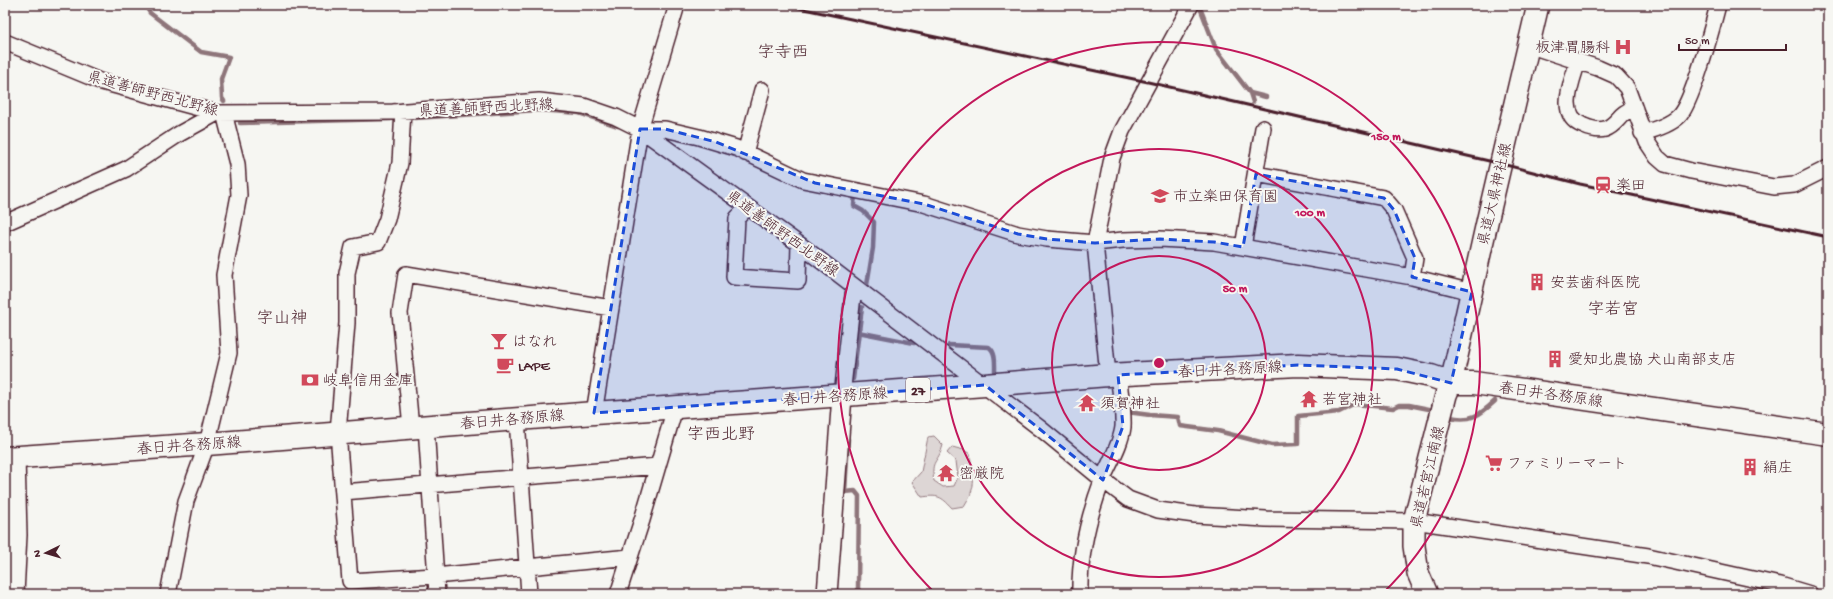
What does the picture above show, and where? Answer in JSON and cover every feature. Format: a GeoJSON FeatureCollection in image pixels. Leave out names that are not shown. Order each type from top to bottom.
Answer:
{"type":"FeatureCollection","features":[{"type":"Feature","properties":{"kind":"main road","name":"県道大県神社線"},"geometry":{"type":"LineString","coordinates":[[1451,384],[1538,5]]}},
{"type":"Feature","properties":{"kind":"main road","name":"春日井各務原線"},"geometry":{"type":"LineString","coordinates":[[10,458],[594,413],[985,386],[1113,375],[1298,365],[1397,369],[1431,376],[1451,384],[1474,383],[1828,434]]}},
{"type":"Feature","properties":{"kind":"main road","name":"県道若宮江南線"},"geometry":{"type":"LineString","coordinates":[[1427,594],[1418,572],[1414,546],[1414,521],[1446,395],[1451,384]]}},
{"type":"Feature","properties":{"kind":"street"},"geometry":{"type":"LineString","coordinates":[[594,413],[640,129],[677,5]]}},
{"type":"Feature","properties":{"kind":"street"},"geometry":{"type":"LineString","coordinates":[[1080,594],[1081,557],[1087,528],[1102,480],[1121,439],[1123,426],[1113,375],[1095,243],[1112,158],[1122,131],[1159,62],[1181,26],[1191,5]]}},
{"type":"Feature","properties":{"kind":"street"},"geometry":{"type":"LineString","coordinates":[[1642,133],[1662,126],[1678,117],[1682,111],[1691,93],[1718,5]]}},
{"type":"Feature","properties":{"kind":"street","name":"県道善師野西北野線"},"geometry":{"type":"LineString","coordinates":[[5,42],[102,82],[220,113],[403,112],[539,101],[584,106],[616,117],[640,129],[799,244],[1041,429],[1102,480],[1128,499],[1158,510],[1195,515],[1266,519],[1414,521],[1648,556],[1776,589],[1810,594]]}},
{"type":"Feature","properties":{"kind":"street"},"geometry":{"type":"LineString","coordinates":[[1528,46],[1578,61],[1616,76],[1627,88],[1635,108],[1642,133],[1652,150],[1665,164],[1691,171],[1774,187],[1794,185],[1828,168]]}},
{"type":"Feature","properties":{"kind":"street"},"geometry":{"type":"LineString","coordinates":[[1578,61],[1569,91],[1568,104],[1571,117],[1579,124],[1593,129],[1606,128],[1612,125],[1622,113],[1635,108]]}},
{"type":"Feature","properties":{"kind":"street"},"geometry":{"type":"LineString","coordinates":[[745,153],[762,90]]}},
{"type":"Feature","properties":{"kind":"street"},"geometry":{"type":"LineString","coordinates":[[403,112],[400,162],[385,225],[378,242],[353,247],[348,266],[346,285],[347,323],[338,433],[350,587],[527,566],[630,557]]}},
{"type":"Feature","properties":{"kind":"street"},"geometry":{"type":"LineString","coordinates":[[5,223],[126,169],[179,134],[220,113],[237,164],[240,195],[224,275],[229,353],[207,444],[186,501],[168,594]]}},
{"type":"Feature","properties":{"kind":"street"},"geometry":{"type":"LineString","coordinates":[[1243,247],[1263,128]]}},
{"type":"Feature","properties":{"kind":"street"},"geometry":{"type":"LineString","coordinates":[[640,129],[665,129],[692,135],[736,148],[790,175],[815,183],[924,204],[1018,234],[1047,239],[1095,243],[1123,240],[1160,239],[1214,242],[1412,277],[1472,292]]}},
{"type":"Feature","properties":{"kind":"street"},"geometry":{"type":"LineString","coordinates":[[1256,174],[1384,198],[1394,210],[1415,258],[1412,277]]}},
{"type":"Feature","properties":{"kind":"street"},"geometry":{"type":"LineString","coordinates":[[748,207],[737,218],[734,278],[798,281],[799,244]]}},
{"type":"Feature","properties":{"kind":"street"},"geometry":{"type":"LineString","coordinates":[[437,594],[430,485],[400,313],[406,274],[610,308]]}},
{"type":"Feature","properties":{"kind":"street"},"geometry":{"type":"LineString","coordinates":[[827,594],[842,396],[854,286]]}},
{"type":"Feature","properties":{"kind":"street"},"geometry":{"type":"LineString","coordinates":[[618,594],[675,408]]}},
{"type":"Feature","properties":{"kind":"street"},"geometry":{"type":"LineString","coordinates":[[517,419],[529,594]]}},
{"type":"Feature","properties":{"kind":"street"},"geometry":{"type":"LineString","coordinates":[[10,458],[17,535],[14,594]]}},
{"type":"Feature","properties":{"kind":"street"},"geometry":{"type":"LineString","coordinates":[[343,492],[658,466]]}},
{"type":"Feature","properties":{"kind":"highlighted area"},"geometry":{"type":"Polygon","coordinates":[[[640,129],[665,129],[716,142],[815,183],[924,204],[1018,234],[1047,239],[1095,243],[1160,239],[1214,242],[1243,247],[1256,174],[1384,198],[1394,210],[1415,258],[1412,277],[1472,292],[1451,383],[1397,369],[1298,365],[1118,375],[1123,426],[1103,480],[985,385],[594,413],[640,129]]]}},
{"type":"Feature","properties":{"kind":"shaded area"},"geometry":{"type":"Polygon","coordinates":[[[934,436],[943,445],[933,469],[934,481],[943,487],[954,486],[958,477],[956,461],[947,453],[952,447],[964,450],[970,454],[973,486],[964,506],[952,508],[939,497],[922,497],[912,482],[921,472],[928,437],[934,436]]]}},
{"type":"Feature","properties":{"kind":"waterway"},"geometry":{"type":"LineString","coordinates":[[145,5],[150,13],[201,52],[229,57],[221,79],[222,98],[224,101]]}},
{"type":"Feature","properties":{"kind":"waterway"},"geometry":{"type":"LineString","coordinates":[[1199,5],[1216,49],[1250,93],[1266,97]]}},
{"type":"Feature","properties":{"kind":"waterway"},"geometry":{"type":"LineString","coordinates":[[1250,93],[1253,102]]}},
{"type":"Feature","properties":{"kind":"waterway"},"geometry":{"type":"LineString","coordinates":[[415,118],[539,110],[579,113],[618,126]]}},
{"type":"Feature","properties":{"kind":"waterway"},"geometry":{"type":"LineString","coordinates":[[240,123],[391,119]]}},
{"type":"Feature","properties":{"kind":"waterway"},"geometry":{"type":"LineString","coordinates":[[853,193],[855,193],[854,206],[863,211],[874,222],[873,248],[867,285]]}},
{"type":"Feature","properties":{"kind":"waterway"},"geometry":{"type":"LineString","coordinates":[[853,379],[862,307]]}},
{"type":"Feature","properties":{"kind":"waterway"},"geometry":{"type":"LineString","coordinates":[[858,332],[914,343]]}},
{"type":"Feature","properties":{"kind":"waterway"},"geometry":{"type":"LineString","coordinates":[[949,345],[989,347],[994,355],[995,371]]}},
{"type":"Feature","properties":{"kind":"waterway"},"geometry":{"type":"LineString","coordinates":[[1450,417],[1464,419],[1470,418],[1480,414],[1495,401]]}},
{"type":"Feature","properties":{"kind":"waterway"},"geometry":{"type":"LineString","coordinates":[[1127,412],[1178,417],[1180,426],[1218,431],[1272,445],[1298,444],[1298,416],[1339,412],[1355,404],[1393,408],[1399,405],[1409,405],[1429,409]]}},
{"type":"Feature","properties":{"kind":"waterway"},"geometry":{"type":"LineString","coordinates":[[848,439],[845,492],[855,491],[859,496],[858,588],[860,593],[865,594]]}},
{"type":"Feature","properties":{"kind":"railway"},"geometry":{"type":"LineString","coordinates":[[785,5],[1148,82],[1502,164],[1580,184],[1828,237]]}},
{"type":"Feature","properties":{"kind":"place","name":"板津胃腸科"},"geometry":{"type":"Point","coordinates":[1623,47]}},
{"type":"Feature","properties":{"kind":"place","name":"楽田"},"geometry":{"type":"Point","coordinates":[1603,185]}},
{"type":"Feature","properties":{"kind":"place","name":"市立楽田保育園"},"geometry":{"type":"Point","coordinates":[1160,196]}},
{"type":"Feature","properties":{"kind":"place","name":"安芸歯科医院"},"geometry":{"type":"Point","coordinates":[1537,282]}},
{"type":"Feature","properties":{"kind":"place","name":"はなれ"},"geometry":{"type":"Point","coordinates":[499,341]}},
{"type":"Feature","properties":{"kind":"place","name":"愛知北農協 犬山南部支店"},"geometry":{"type":"Point","coordinates":[1555,359]}},
{"type":"Feature","properties":{"kind":"place","name":"LAPE"},"geometry":{"type":"Point","coordinates":[505,365]}},
{"type":"Feature","properties":{"kind":"place","name":"岐阜信用金庫"},"geometry":{"type":"Point","coordinates":[310,380]}},
{"type":"Feature","properties":{"kind":"place","name":"若宮神社"},"geometry":{"type":"Point","coordinates":[1309,399]}},
{"type":"Feature","properties":{"kind":"place","name":"須賀神社"},"geometry":{"type":"Point","coordinates":[1087,403]}},
{"type":"Feature","properties":{"kind":"place","name":"ファミリーマート"},"geometry":{"type":"Point","coordinates":[1494,463]}},
{"type":"Feature","properties":{"kind":"place","name":"絹庄"},"geometry":{"type":"Point","coordinates":[1750,467]}},
{"type":"Feature","properties":{"kind":"place","name":"密厳院"},"geometry":{"type":"Point","coordinates":[946,473]}},
{"type":"Feature","properties":{"kind":"district","name":"字寺西"},"geometry":{"type":"Point","coordinates":[783,51]}},
{"type":"Feature","properties":{"kind":"district","name":"字若宮"},"geometry":{"type":"Point","coordinates":[1613,308]}},
{"type":"Feature","properties":{"kind":"district","name":"字山神"},"geometry":{"type":"Point","coordinates":[282,317]}},
{"type":"Feature","properties":{"kind":"district","name":"字西北野"},"geometry":{"type":"Point","coordinates":[721,433]}}]}
